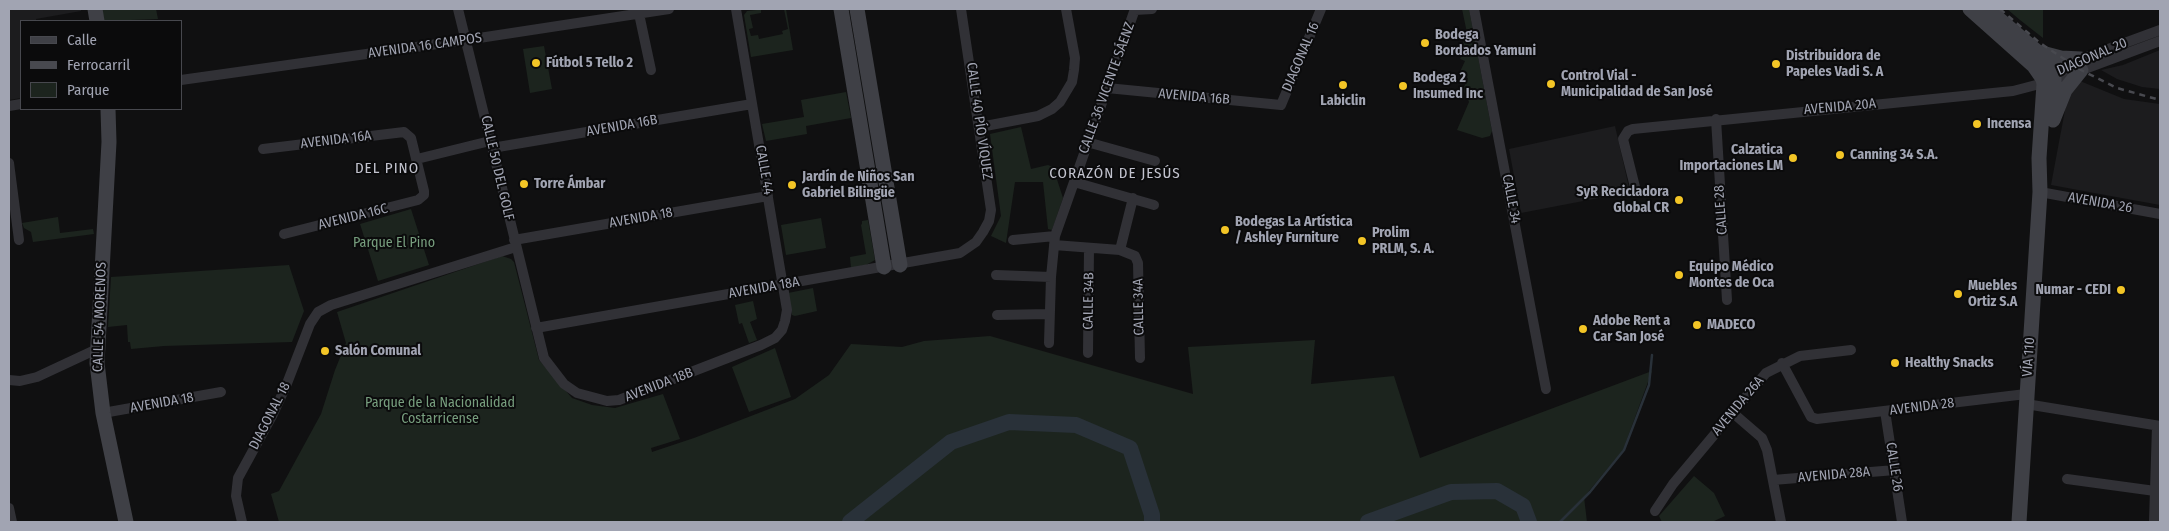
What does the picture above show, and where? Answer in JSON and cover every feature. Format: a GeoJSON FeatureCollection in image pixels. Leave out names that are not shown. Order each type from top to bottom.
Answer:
{"type":"FeatureCollection","features":[{"type":"Feature","properties":{"kind":"main road"},"geometry":{"type":"LineString","coordinates":[[841,9],[884,267]]}},
{"type":"Feature","properties":{"kind":"main road"},"geometry":{"type":"LineString","coordinates":[[857,9],[900,264]]}},
{"type":"Feature","properties":{"kind":"main road"},"geometry":{"type":"LineString","coordinates":[[1970,9],[2050,79]]}},
{"type":"Feature","properties":{"kind":"main road"},"geometry":{"type":"LineString","coordinates":[[1987,9],[2048,62],[2050,79]]}},
{"type":"Feature","properties":{"kind":"main road"},"geometry":{"type":"LineString","coordinates":[[2037,51],[2081,65],[2065,90],[2052,120]]}},
{"type":"Feature","properties":{"kind":"main road","name":"VÍA 110"},"geometry":{"type":"LineString","coordinates":[[2040,192],[2048,158],[2052,120],[2050,79]]}},
{"type":"Feature","properties":{"kind":"main road","name":"VÍA 110"},"geometry":{"type":"LineString","coordinates":[[2019,522],[2040,192],[2039,158],[2050,79]]}},
{"type":"Feature","properties":{"kind":"main road","name":"CALLE 54 MORENOS"},"geometry":{"type":"LineString","coordinates":[[108,110],[109,142],[97,349],[98,378],[103,413],[126,522]]}},
{"type":"Feature","properties":{"kind":"street","name":"CALLE 50 DEL GOLF"},"geometry":{"type":"LineString","coordinates":[[458,9],[536,328]]}},
{"type":"Feature","properties":{"kind":"street","name":"AVENIDA 16 CAMPOS"},"geometry":{"type":"LineString","coordinates":[[182,80],[466,40],[639,11],[669,9]]}},
{"type":"Feature","properties":{"kind":"street","name":"CALLE 44"},"geometry":{"type":"LineString","coordinates":[[736,9],[787,310],[782,330]]}},
{"type":"Feature","properties":{"kind":"street","name":"CALLE 40 PÍO VÍQUEZ"},"geometry":{"type":"LineString","coordinates":[[961,9],[991,210],[989,221],[983,232]]}},
{"type":"Feature","properties":{"kind":"street"},"geometry":{"type":"LineString","coordinates":[[980,127],[1038,116],[1052,109],[1068,92],[1072,82],[1075,58],[1066,9]]}},
{"type":"Feature","properties":{"kind":"street"},"geometry":{"type":"LineString","coordinates":[[1135,9],[1152,9]]}},
{"type":"Feature","properties":{"kind":"street","name":"CALLE 36 VICENTE SÁENZ"},"geometry":{"type":"LineString","coordinates":[[1049,343],[1051,277],[1055,240],[1087,142],[1135,9]]}},
{"type":"Feature","properties":{"kind":"street","name":"DIAGONAL 16"},"geometry":{"type":"LineString","coordinates":[[1281,105],[1321,9]]}},
{"type":"Feature","properties":{"kind":"street","name":"CALLE 34"},"geometry":{"type":"LineString","coordinates":[[1474,9],[1546,389]]}},
{"type":"Feature","properties":{"kind":"street"},"geometry":{"type":"LineString","coordinates":[[639,11],[651,70]]}},
{"type":"Feature","properties":{"kind":"street","name":"DIAGONAL 20"},"geometry":{"type":"LineString","coordinates":[[2050,79],[2160,30]]}},
{"type":"Feature","properties":{"kind":"street","name":"DIAGONAL 20"},"geometry":{"type":"LineString","coordinates":[[2081,65],[2160,41]]}},
{"type":"Feature","properties":{"kind":"street","name":"AVENIDA 20A"},"geometry":{"type":"LineString","coordinates":[[1636,191],[1624,144],[1625,135],[1633,129],[2025,88],[2050,79]]}},
{"type":"Feature","properties":{"kind":"street","name":"AVENIDA 16B"},"geometry":{"type":"LineString","coordinates":[[1107,88],[1281,105]]}},
{"type":"Feature","properties":{"kind":"street","name":"AVENIDA 16B"},"geometry":{"type":"LineString","coordinates":[[416,160],[491,144],[752,104]]}},
{"type":"Feature","properties":{"kind":"street","name":"CALLE 28"},"geometry":{"type":"LineString","coordinates":[[1716,119],[1727,300]]}},
{"type":"Feature","properties":{"kind":"street","name":"AVENIDA 16A"},"geometry":{"type":"LineString","coordinates":[[263,149],[400,132],[408,134],[416,160]]}},
{"type":"Feature","properties":{"kind":"street"},"geometry":{"type":"LineString","coordinates":[[1087,142],[1155,161]]}},
{"type":"Feature","properties":{"kind":"street","name":"AVENIDA 16C"},"geometry":{"type":"LineString","coordinates":[[284,234],[422,198],[424,191],[416,160]]}},
{"type":"Feature","properties":{"kind":"street"},"geometry":{"type":"LineString","coordinates":[[9,163],[19,240]]}},
{"type":"Feature","properties":{"kind":"street"},"geometry":{"type":"LineString","coordinates":[[1074,182],[1154,204]]}},
{"type":"Feature","properties":{"kind":"street","name":"AVENIDA 26"},"geometry":{"type":"LineString","coordinates":[[2040,192],[2160,214]]}},
{"type":"Feature","properties":{"kind":"street","name":"AVENIDA 18"},"geometry":{"type":"LineString","coordinates":[[318,312],[331,304],[515,244],[768,196]]}},
{"type":"Feature","properties":{"kind":"street"},"geometry":{"type":"LineString","coordinates":[[1013,240],[1055,240],[1089,248],[1120,250],[1133,198]]}},
{"type":"Feature","properties":{"kind":"street","name":"AVENIDA 18A"},"geometry":{"type":"LineString","coordinates":[[536,328],[960,253],[976,242],[983,232]]}},
{"type":"Feature","properties":{"kind":"street","name":"CALLE 34B"},"geometry":{"type":"LineString","coordinates":[[1088,353],[1089,248]]}},
{"type":"Feature","properties":{"kind":"street","name":"CALLE 34A"},"geometry":{"type":"LineString","coordinates":[[1120,250],[1135,256],[1138,263],[1140,358]]}},
{"type":"Feature","properties":{"kind":"street"},"geometry":{"type":"LineString","coordinates":[[996,275],[1051,277]]}},
{"type":"Feature","properties":{"kind":"street","name":"DIAGONAL 18"},"geometry":{"type":"LineString","coordinates":[[242,522],[236,496],[238,478],[273,414],[310,324],[318,312]]}},
{"type":"Feature","properties":{"kind":"street"},"geometry":{"type":"LineString","coordinates":[[997,315],[1049,314]]}},
{"type":"Feature","properties":{"kind":"street","name":"AVENIDA 18B"},"geometry":{"type":"LineString","coordinates":[[536,328],[544,358],[564,384],[577,393],[607,402],[619,400],[762,345],[775,338],[782,330]]}},
{"type":"Feature","properties":{"kind":"street"},"geometry":{"type":"LineString","coordinates":[[9,380],[20,381],[37,377],[97,349]]}},
{"type":"Feature","properties":{"kind":"street","name":"AVENIDA 26A"},"geometry":{"type":"LineString","coordinates":[[1655,511],[1673,484],[1766,373],[1782,363],[1800,356],[1851,350]]}},
{"type":"Feature","properties":{"kind":"street","name":"AVENIDA 28"},"geometry":{"type":"LineString","coordinates":[[1782,363],[1812,417],[1817,419],[2026,399],[2159,426]]}},
{"type":"Feature","properties":{"kind":"street","name":"AVENIDA 18"},"geometry":{"type":"LineString","coordinates":[[103,413],[221,392]]}},
{"type":"Feature","properties":{"kind":"street","name":"CALLE 26"},"geometry":{"type":"LineString","coordinates":[[1885,411],[1902,522]]}},
{"type":"Feature","properties":{"kind":"street"},"geometry":{"type":"LineString","coordinates":[[1733,413],[1762,438],[1767,450],[1774,480],[1781,522]]}},
{"type":"Feature","properties":{"kind":"street"},"geometry":{"type":"LineString","coordinates":[[2154,522],[2159,426]]}},
{"type":"Feature","properties":{"kind":"street","name":"AVENIDA 28A"},"geometry":{"type":"LineString","coordinates":[[1774,480],[1894,470]]}},
{"type":"Feature","properties":{"kind":"street"},"geometry":{"type":"LineString","coordinates":[[2067,479],[2155,491]]}},
{"type":"Feature","properties":{"kind":"street"},"geometry":{"type":"LineString","coordinates":[[9,508],[12,522]]}},
{"type":"Feature","properties":{"kind":"shaded area"},"geometry":{"type":"Polygon","coordinates":[[[9,9],[81,9],[81,11],[36,20],[20,20],[20,98],[9,100],[9,9]]]}},
{"type":"Feature","properties":{"kind":"shaded area"},"geometry":{"type":"Polygon","coordinates":[[[2160,50],[2160,89],[2142,87],[2117,79],[2101,70],[2123,65],[2160,50]]]}},
{"type":"Feature","properties":{"kind":"shaded area"},"geometry":{"type":"Polygon","coordinates":[[[2080,81],[2124,99],[2160,104],[2160,205],[2051,185],[2068,94],[2080,81]]]}},
{"type":"Feature","properties":{"kind":"shaded area"},"geometry":{"type":"Polygon","coordinates":[[[1615,126],[1630,192],[1521,213],[1509,149],[1615,126]]]}},
{"type":"Feature","properties":{"kind":"green space"},"geometry":{"type":"Polygon","coordinates":[[[102,9],[156,9],[158,19],[131,20],[104,20],[102,9]]]}},
{"type":"Feature","properties":{"kind":"green space"},"geometry":{"type":"Polygon","coordinates":[[[766,9],[761,10],[761,13],[750,15],[753,28],[749,29],[751,36],[758,35],[759,39],[783,34],[782,31],[788,29],[784,9],[786,9],[793,50],[751,57],[744,15],[747,11],[766,9]]]}},
{"type":"Feature","properties":{"kind":"green space"},"geometry":{"type":"Polygon","coordinates":[[[1462,9],[1469,9],[1492,131],[1490,136],[1482,138],[1457,130],[1469,102],[1466,93],[1462,92],[1468,78],[1459,74],[1465,61],[1460,59],[1462,55],[1458,53],[1467,33],[1462,9]]]}},
{"type":"Feature","properties":{"kind":"green space"},"geometry":{"type":"Polygon","coordinates":[[[2007,9],[2043,9],[2043,38],[2020,20],[2007,9]]]}},
{"type":"Feature","properties":{"kind":"green space","name":"Fútbol 5 Tello 2"},"geometry":{"type":"Polygon","coordinates":[[[544,46],[552,89],[530,93],[523,49],[544,46]]]}},
{"type":"Feature","properties":{"kind":"green space"},"geometry":{"type":"Polygon","coordinates":[[[846,92],[851,118],[806,126],[807,134],[766,141],[762,124],[804,117],[801,100],[846,92]]]}},
{"type":"Feature","properties":{"kind":"green space"},"geometry":{"type":"Polygon","coordinates":[[[1021,127],[1031,169],[1048,165],[1053,167],[1063,198],[1052,230],[1048,229],[1043,182],[1015,182],[1006,243],[991,236],[1001,216],[990,134],[1021,127]]]}},
{"type":"Feature","properties":{"kind":"green space","name":"Parque El Pino"},"geometry":{"type":"Polygon","coordinates":[[[411,209],[429,265],[378,281],[360,224],[411,209]]]}},
{"type":"Feature","properties":{"kind":"green space"},"geometry":{"type":"Polygon","coordinates":[[[58,217],[60,233],[93,229],[94,234],[33,242],[31,232],[24,228],[22,223],[58,217]]]}},
{"type":"Feature","properties":{"kind":"green space"},"geometry":{"type":"Polygon","coordinates":[[[821,218],[826,248],[786,255],[781,225],[821,218]]]}},
{"type":"Feature","properties":{"kind":"green space"},"geometry":{"type":"Polygon","coordinates":[[[868,220],[875,260],[866,265],[851,268],[850,257],[866,254],[861,225],[862,221],[868,220]]]}},
{"type":"Feature","properties":{"kind":"green space","name":"Parque de la Nacionalidad Costarricense"},"geometry":{"type":"Polygon","coordinates":[[[502,256],[514,262],[539,360],[572,398],[592,405],[615,408],[663,394],[680,439],[651,448],[652,452],[795,399],[829,375],[851,344],[902,347],[924,341],[990,336],[1193,394],[1188,347],[1315,340],[1311,384],[1394,376],[1420,458],[1652,371],[1623,450],[1584,497],[1587,522],[279,522],[271,494],[279,491],[321,414],[346,343],[337,312],[502,256]]]}},
{"type":"Feature","properties":{"kind":"green space"},"geometry":{"type":"Polygon","coordinates":[[[289,265],[304,311],[292,342],[164,346],[131,349],[130,342],[128,342],[127,325],[108,327],[111,277],[289,265]]]}},
{"type":"Feature","properties":{"kind":"green space"},"geometry":{"type":"Polygon","coordinates":[[[813,288],[817,311],[792,315],[788,293],[813,288]]]}},
{"type":"Feature","properties":{"kind":"green space"},"geometry":{"type":"Polygon","coordinates":[[[753,301],[757,319],[750,322],[757,340],[749,343],[742,323],[739,324],[735,305],[753,301]]]}},
{"type":"Feature","properties":{"kind":"green space"},"geometry":{"type":"Polygon","coordinates":[[[775,348],[791,397],[749,412],[732,367],[775,348]]]}},
{"type":"Feature","properties":{"kind":"green space"},"geometry":{"type":"Polygon","coordinates":[[[1694,476],[1714,493],[1725,516],[1712,522],[1662,522],[1659,516],[1694,476]]]}},
{"type":"Feature","properties":{"kind":"waterway"},"geometry":{"type":"LineString","coordinates":[[1560,522],[1590,492],[1624,450],[1649,385],[1652,355]]}},
{"type":"Feature","properties":{"kind":"waterway"},"geometry":{"type":"LineString","coordinates":[[850,522],[951,442],[1009,422],[1076,425],[1130,448],[1152,515],[1152,522]]}},
{"type":"Feature","properties":{"kind":"waterway"},"geometry":{"type":"LineString","coordinates":[[1368,522],[1451,492],[1497,491],[1523,506],[1529,522]]}},
{"type":"Feature","properties":{"kind":"railway"},"geometry":{"type":"LineString","coordinates":[[2000,9],[2040,43],[2081,70],[2117,88],[2160,100]]}},
{"type":"Feature","properties":{"kind":"place","name":"Bodega Bordados Yamuni"},"geometry":{"type":"Point","coordinates":[1425,43]}},
{"type":"Feature","properties":{"kind":"place","name":"Fútbol 5 Tello 2"},"geometry":{"type":"Point","coordinates":[536,63]}},
{"type":"Feature","properties":{"kind":"place","name":"Distribuidora de Papeles Vadi S. A"},"geometry":{"type":"Point","coordinates":[1776,64]}},
{"type":"Feature","properties":{"kind":"place","name":"Control Vial - Municipalidad de San José"},"geometry":{"type":"Point","coordinates":[1551,84]}},
{"type":"Feature","properties":{"kind":"place","name":"Labiclin"},"geometry":{"type":"Point","coordinates":[1343,85]}},
{"type":"Feature","properties":{"kind":"place","name":"Bodega 2 Insumed Inc"},"geometry":{"type":"Point","coordinates":[1403,86]}},
{"type":"Feature","properties":{"kind":"place","name":"Incensa"},"geometry":{"type":"Point","coordinates":[1977,124]}},
{"type":"Feature","properties":{"kind":"place","name":"Canning 34 S.A."},"geometry":{"type":"Point","coordinates":[1840,155]}},
{"type":"Feature","properties":{"kind":"place","name":"Calzatica Importaciones LM"},"geometry":{"type":"Point","coordinates":[1793,158]}},
{"type":"Feature","properties":{"kind":"place","name":"Torre Ámbar"},"geometry":{"type":"Point","coordinates":[524,184]}},
{"type":"Feature","properties":{"kind":"place","name":"Jardín de Niños San Gabriel Bilingüe"},"geometry":{"type":"Point","coordinates":[792,185]}},
{"type":"Feature","properties":{"kind":"place","name":"SyR Recicladora Global CR"},"geometry":{"type":"Point","coordinates":[1679,200]}},
{"type":"Feature","properties":{"kind":"place","name":"Bodegas La Artística / Ashley Furniture"},"geometry":{"type":"Point","coordinates":[1225,230]}},
{"type":"Feature","properties":{"kind":"place","name":"Prolim PRLM, S. A."},"geometry":{"type":"Point","coordinates":[1362,241]}},
{"type":"Feature","properties":{"kind":"place","name":"Equipo Médico Montes de Oca"},"geometry":{"type":"Point","coordinates":[1679,275]}},
{"type":"Feature","properties":{"kind":"place","name":"Numar - CEDI"},"geometry":{"type":"Point","coordinates":[2121,290]}},
{"type":"Feature","properties":{"kind":"place","name":"Muebles Ortiz S.A"},"geometry":{"type":"Point","coordinates":[1958,294]}},
{"type":"Feature","properties":{"kind":"place","name":"MADECO"},"geometry":{"type":"Point","coordinates":[1697,325]}},
{"type":"Feature","properties":{"kind":"place","name":"Adobe Rent a Car San José"},"geometry":{"type":"Point","coordinates":[1583,329]}},
{"type":"Feature","properties":{"kind":"place","name":"Salón Comunal"},"geometry":{"type":"Point","coordinates":[325,351]}},
{"type":"Feature","properties":{"kind":"place","name":"Healthy Snacks"},"geometry":{"type":"Point","coordinates":[1895,363]}},
{"type":"Feature","properties":{"kind":"district","name":"DEL PINO"},"geometry":{"type":"Point","coordinates":[387,169]}},
{"type":"Feature","properties":{"kind":"district","name":"CORAZÓN DE JESÚS"},"geometry":{"type":"Point","coordinates":[1115,174]}}]}
